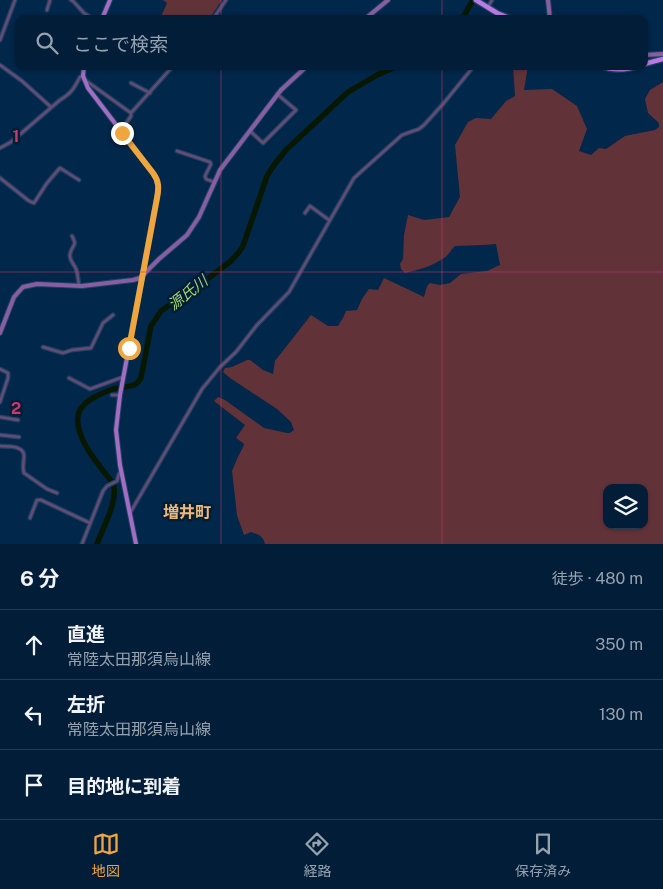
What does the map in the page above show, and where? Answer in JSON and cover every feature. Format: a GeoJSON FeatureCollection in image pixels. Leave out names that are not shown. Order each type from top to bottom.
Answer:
{"type":"FeatureCollection","features":[{"type":"Feature","properties":{"kind":"highway"},"geometry":{"type":"LineString","coordinates":[[476,0],[503,15]]}},
{"type":"Feature","properties":{"kind":"highway"},"geometry":{"type":"LineString","coordinates":[[648,63],[663,59]]}},
{"type":"Feature","properties":{"kind":"main road"},"geometry":{"type":"LineString","coordinates":[[104,15],[110,0]]}},
{"type":"Feature","properties":{"kind":"main road"},"geometry":{"type":"LineString","coordinates":[[84,70],[83,77],[90,92],[158,182],[157,198],[116,419],[116,437],[121,472],[136,544]]}},
{"type":"Feature","properties":{"kind":"street"},"geometry":{"type":"LineString","coordinates":[[0,40],[15,0]]}},
{"type":"Feature","properties":{"kind":"street"},"geometry":{"type":"LineString","coordinates":[[47,10],[50,0]]}},
{"type":"Feature","properties":{"kind":"street"},"geometry":{"type":"LineString","coordinates":[[71,0],[87,15]]}},
{"type":"Feature","properties":{"kind":"street"},"geometry":{"type":"LineString","coordinates":[[216,15],[226,0]]}},
{"type":"Feature","properties":{"kind":"street"},"geometry":{"type":"LineString","coordinates":[[370,15],[388,0]]}},
{"type":"Feature","properties":{"kind":"street"},"geometry":{"type":"LineString","coordinates":[[488,7],[492,0]]}},
{"type":"Feature","properties":{"kind":"street"},"geometry":{"type":"LineString","coordinates":[[548,0],[550,15]]}},
{"type":"Feature","properties":{"kind":"street"},"geometry":{"type":"LineString","coordinates":[[648,55],[663,54]]}},
{"type":"Feature","properties":{"kind":"street"},"geometry":{"type":"LineString","coordinates":[[0,66],[22,81],[51,108]]}},
{"type":"Feature","properties":{"kind":"street"},"geometry":{"type":"LineString","coordinates":[[121,131],[131,113],[170,70]]}},
{"type":"Feature","properties":{"kind":"street"},"geometry":{"type":"LineString","coordinates":[[0,333],[14,297],[23,287],[37,284],[79,286],[137,280],[142,276],[192,229],[220,170],[277,94],[302,70]]}},
{"type":"Feature","properties":{"kind":"street"},"geometry":{"type":"LineString","coordinates":[[129,515],[202,389],[220,367],[243,345],[257,325],[289,292],[354,178],[402,135],[419,129],[424,125],[471,70]]}},
{"type":"Feature","properties":{"kind":"street"},"geometry":{"type":"LineString","coordinates":[[0,148],[11,142],[60,100],[68,96],[73,91],[80,77],[83,77],[131,113]]}},
{"type":"Feature","properties":{"kind":"street"},"geometry":{"type":"LineString","coordinates":[[130,83],[150,93]]}},
{"type":"Feature","properties":{"kind":"street"},"geometry":{"type":"LineString","coordinates":[[250,131],[263,143],[296,110],[277,94]]}},
{"type":"Feature","properties":{"kind":"street"},"geometry":{"type":"LineString","coordinates":[[177,151],[210,162],[211,164],[205,176],[206,179],[214,182]]}},
{"type":"Feature","properties":{"kind":"street"},"geometry":{"type":"LineString","coordinates":[[0,178],[34,203],[60,168],[79,180]]}},
{"type":"Feature","properties":{"kind":"street"},"geometry":{"type":"LineString","coordinates":[[305,213],[310,206],[329,220]]}},
{"type":"Feature","properties":{"kind":"street"},"geometry":{"type":"LineString","coordinates":[[72,236],[76,242],[70,256],[76,270],[79,286]]}},
{"type":"Feature","properties":{"kind":"street"},"geometry":{"type":"LineString","coordinates":[[43,347],[63,353],[91,348],[103,323],[112,315]]}},
{"type":"Feature","properties":{"kind":"street"},"geometry":{"type":"LineString","coordinates":[[0,370],[8,373],[0,402]]}},
{"type":"Feature","properties":{"kind":"street"},"geometry":{"type":"LineString","coordinates":[[69,378],[90,390],[123,379]]}},
{"type":"Feature","properties":{"kind":"street"},"geometry":{"type":"LineString","coordinates":[[0,381],[6,384]]}},
{"type":"Feature","properties":{"kind":"street"},"geometry":{"type":"LineString","coordinates":[[112,395],[120,393]]}},
{"type":"Feature","properties":{"kind":"street"},"geometry":{"type":"LineString","coordinates":[[0,417],[18,420]]}},
{"type":"Feature","properties":{"kind":"street"},"geometry":{"type":"LineString","coordinates":[[0,435],[19,437]]}},
{"type":"Feature","properties":{"kind":"street"},"geometry":{"type":"LineString","coordinates":[[0,446],[22,450],[24,455],[24,472],[47,489],[57,493]]}},
{"type":"Feature","properties":{"kind":"street"},"geometry":{"type":"LineString","coordinates":[[82,544],[103,491],[107,486],[117,482],[121,472]]}},
{"type":"Feature","properties":{"kind":"street"},"geometry":{"type":"LineString","coordinates":[[30,518],[37,500],[41,500],[90,523]]}},
{"type":"Feature","properties":{"kind":"shaded area"},"geometry":{"type":"Polygon","coordinates":[[[163,0],[222,0],[212,15],[162,15],[167,3],[163,0]]]}},
{"type":"Feature","properties":{"kind":"shaded area"},"geometry":{"type":"Polygon","coordinates":[[[513,70],[527,70],[524,90],[552,89],[577,106],[587,129],[579,151],[591,155],[599,148],[606,149],[625,136],[655,130],[659,127],[659,123],[648,113],[645,99],[650,90],[663,82],[663,544],[265,544],[262,537],[256,534],[251,532],[244,535],[237,515],[232,471],[244,445],[236,438],[245,425],[214,401],[218,397],[225,400],[264,428],[287,433],[294,430],[291,422],[277,409],[223,372],[225,368],[250,360],[263,370],[273,374],[275,361],[311,315],[328,326],[338,326],[346,311],[357,310],[369,289],[378,290],[384,278],[424,297],[427,286],[430,283],[440,285],[450,283],[461,274],[487,271],[500,265],[496,244],[455,246],[440,261],[405,273],[401,269],[400,264],[403,259],[404,235],[408,215],[424,220],[449,217],[460,197],[455,145],[468,122],[476,118],[491,119],[506,101],[515,96],[513,70]]]}},
{"type":"Feature","properties":{"kind":"waterway","name":"源氏川"},"geometry":{"type":"LineString","coordinates":[[464,15],[473,0]]}},
{"type":"Feature","properties":{"kind":"waterway","name":"源氏川"},"geometry":{"type":"LineString","coordinates":[[97,544],[110,514],[114,490],[113,483],[94,459],[83,440],[78,421],[81,408],[94,397],[113,389],[137,384],[141,378],[151,326],[161,311],[210,277],[231,261],[239,252],[243,246],[267,176],[286,150],[348,92],[389,70]]}},
{"type":"Feature","properties":{"kind":"district","name":"増井町"},"geometry":{"type":"Point","coordinates":[187,512]}},
{"type":"Feature","properties":{"kind":"route"},"geometry":{"type":"LineString","coordinates":[[122,133],[153,173],[158,185],[129,348]]}}]}
